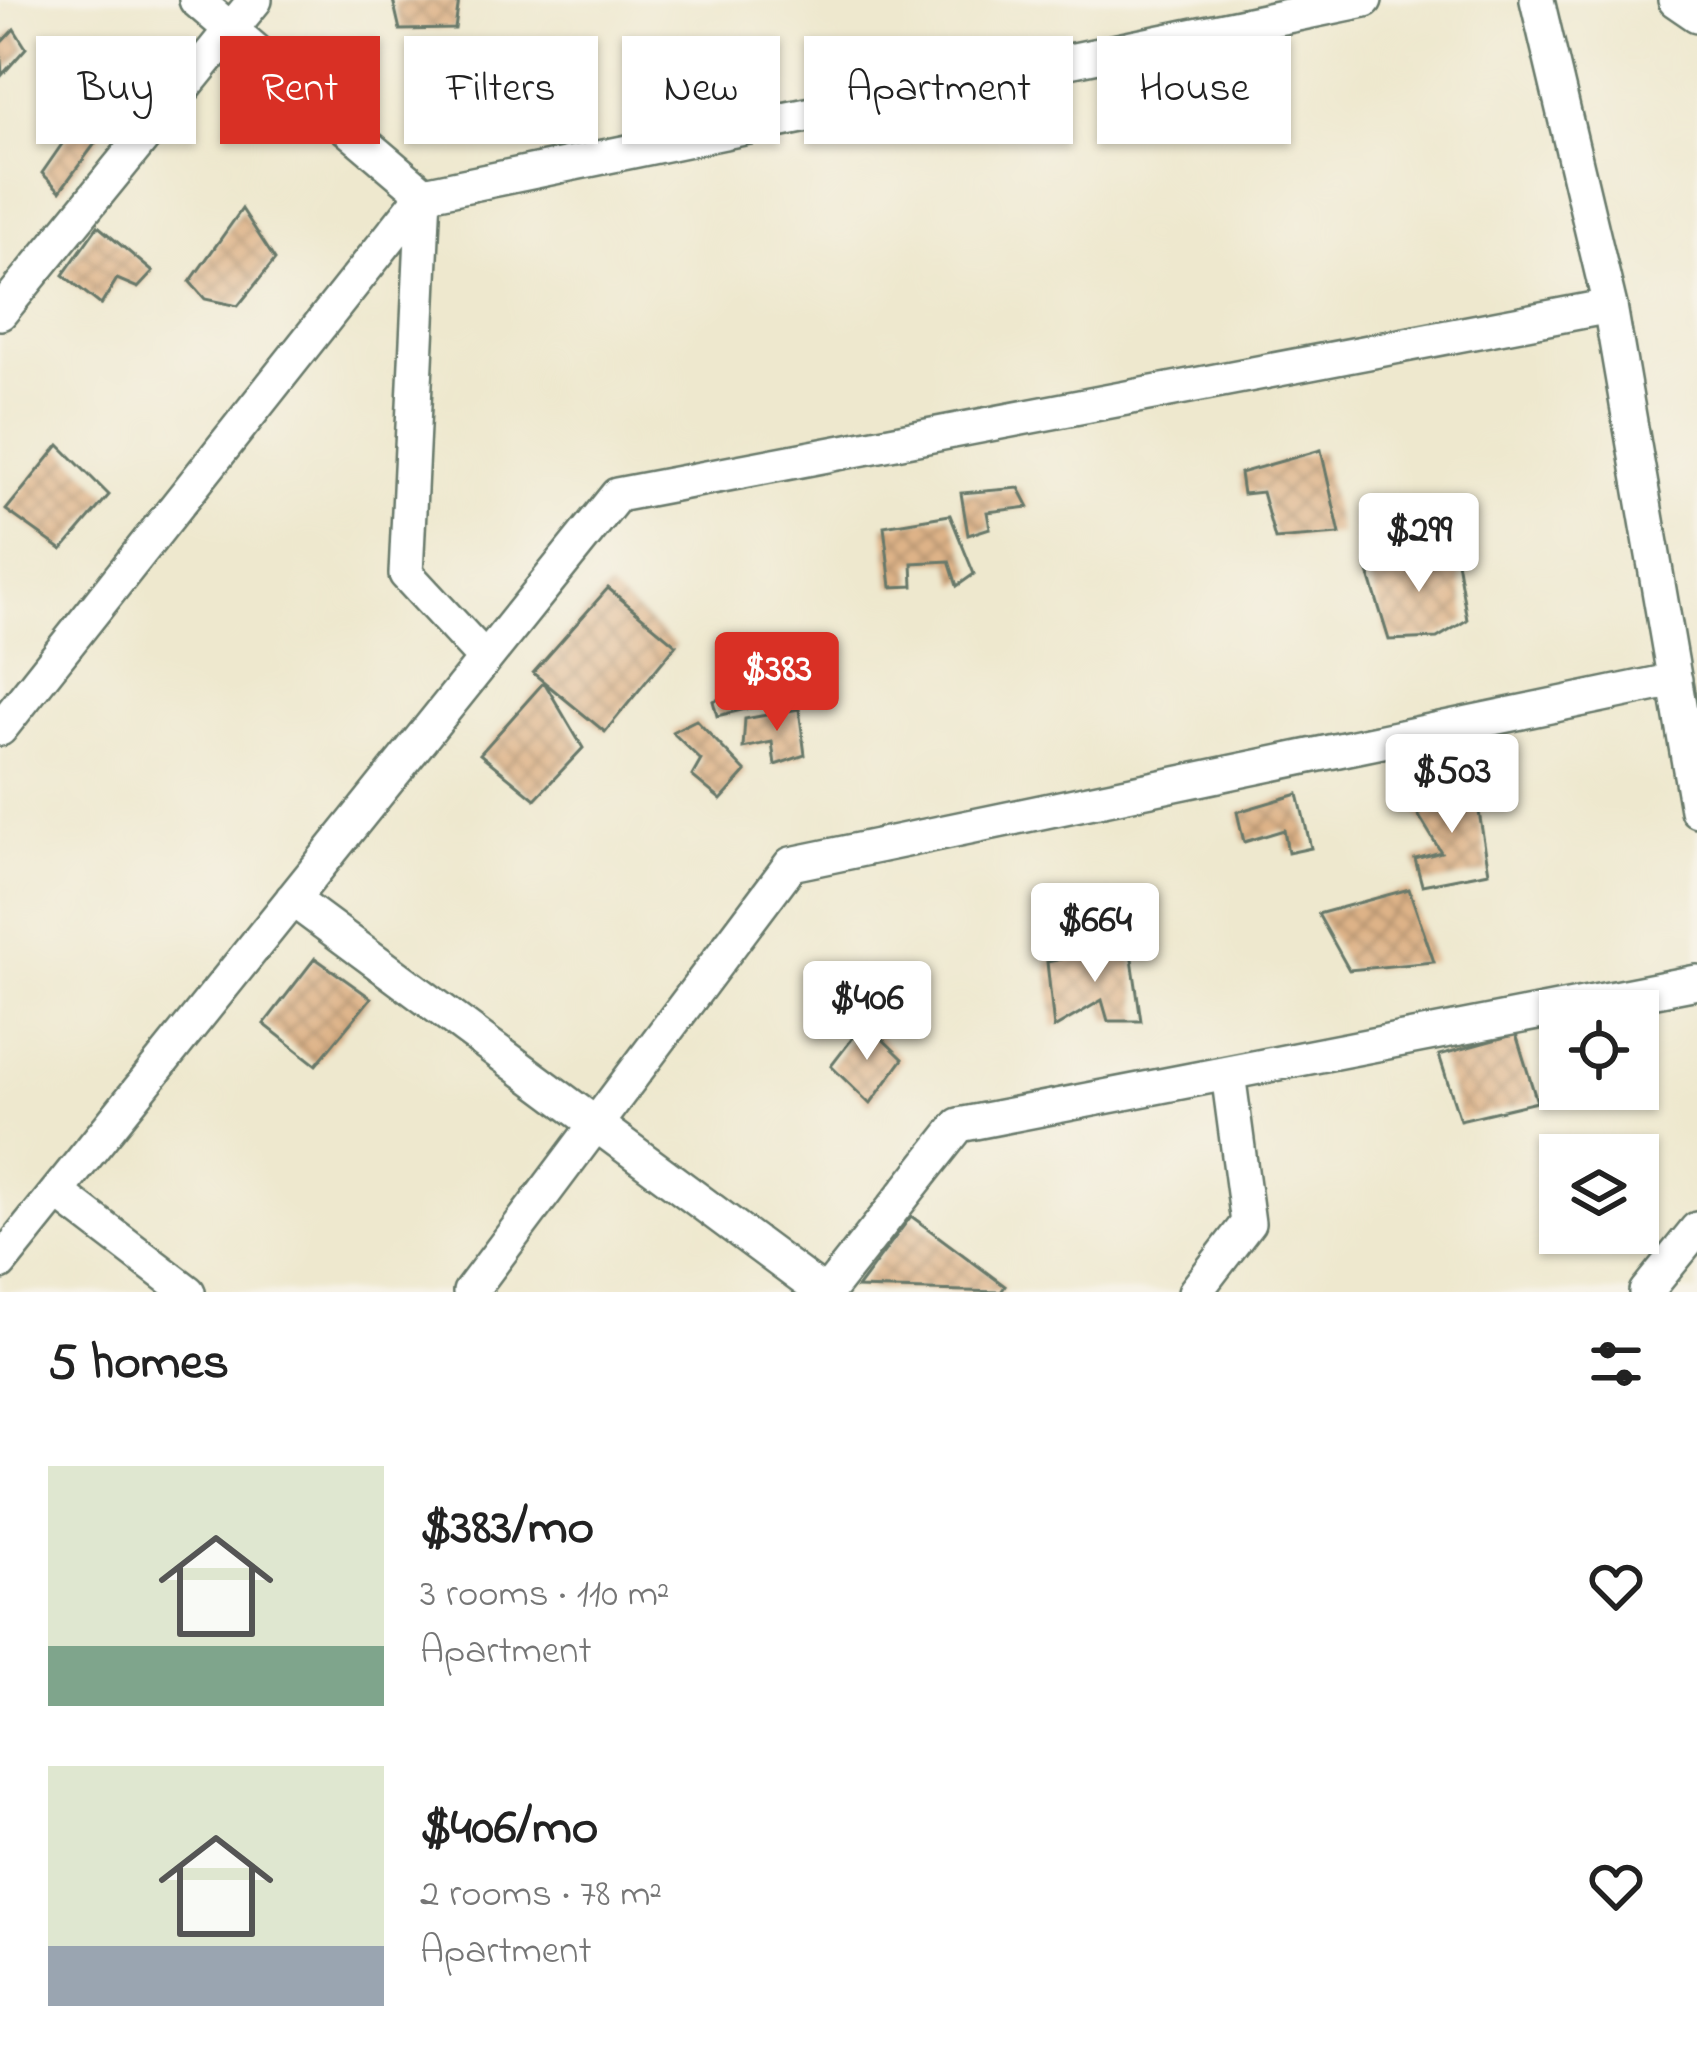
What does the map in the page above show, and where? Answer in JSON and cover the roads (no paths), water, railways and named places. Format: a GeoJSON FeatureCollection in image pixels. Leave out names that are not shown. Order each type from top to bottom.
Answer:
{"type":"FeatureCollection","features":[{"type":"Feature","properties":{"kind":"street"},"geometry":{"type":"LineString","coordinates":[[196,0],[424,194]]}},
{"type":"Feature","properties":{"kind":"street"},"geometry":{"type":"LineString","coordinates":[[0,313],[228,27],[255,0]]}},
{"type":"Feature","properties":{"kind":"street"},"geometry":{"type":"LineString","coordinates":[[0,729],[424,194],[1365,0]]}},
{"type":"Feature","properties":{"kind":"street"},"geometry":{"type":"LineString","coordinates":[[1537,0],[1610,306],[1697,810]]}},
{"type":"Feature","properties":{"kind":"street"},"geometry":{"type":"LineString","coordinates":[[1675,0],[1697,15]]}},
{"type":"Feature","properties":{"kind":"street"},"geometry":{"type":"LineString","coordinates":[[424,194],[406,574],[485,659]]}},
{"type":"Feature","properties":{"kind":"street"},"geometry":{"type":"LineString","coordinates":[[0,1263],[616,495],[1610,306]]}},
{"type":"Feature","properties":{"kind":"street"},"geometry":{"type":"LineString","coordinates":[[470,1292],[791,864],[1675,680]]}},
{"type":"Feature","properties":{"kind":"street"},"geometry":{"type":"LineString","coordinates":[[292,899],[825,1292],[959,1125],[1697,982]]}},
{"type":"Feature","properties":{"kind":"street"},"geometry":{"type":"LineString","coordinates":[[1195,1292],[1248,1223],[1228,1073]]}},
{"type":"Feature","properties":{"kind":"street"},"geometry":{"type":"LineString","coordinates":[[57,1192],[188,1292]]}},
{"type":"Feature","properties":{"kind":"street"},"geometry":{"type":"LineString","coordinates":[[1646,1292],[1697,1229]]}}]}
